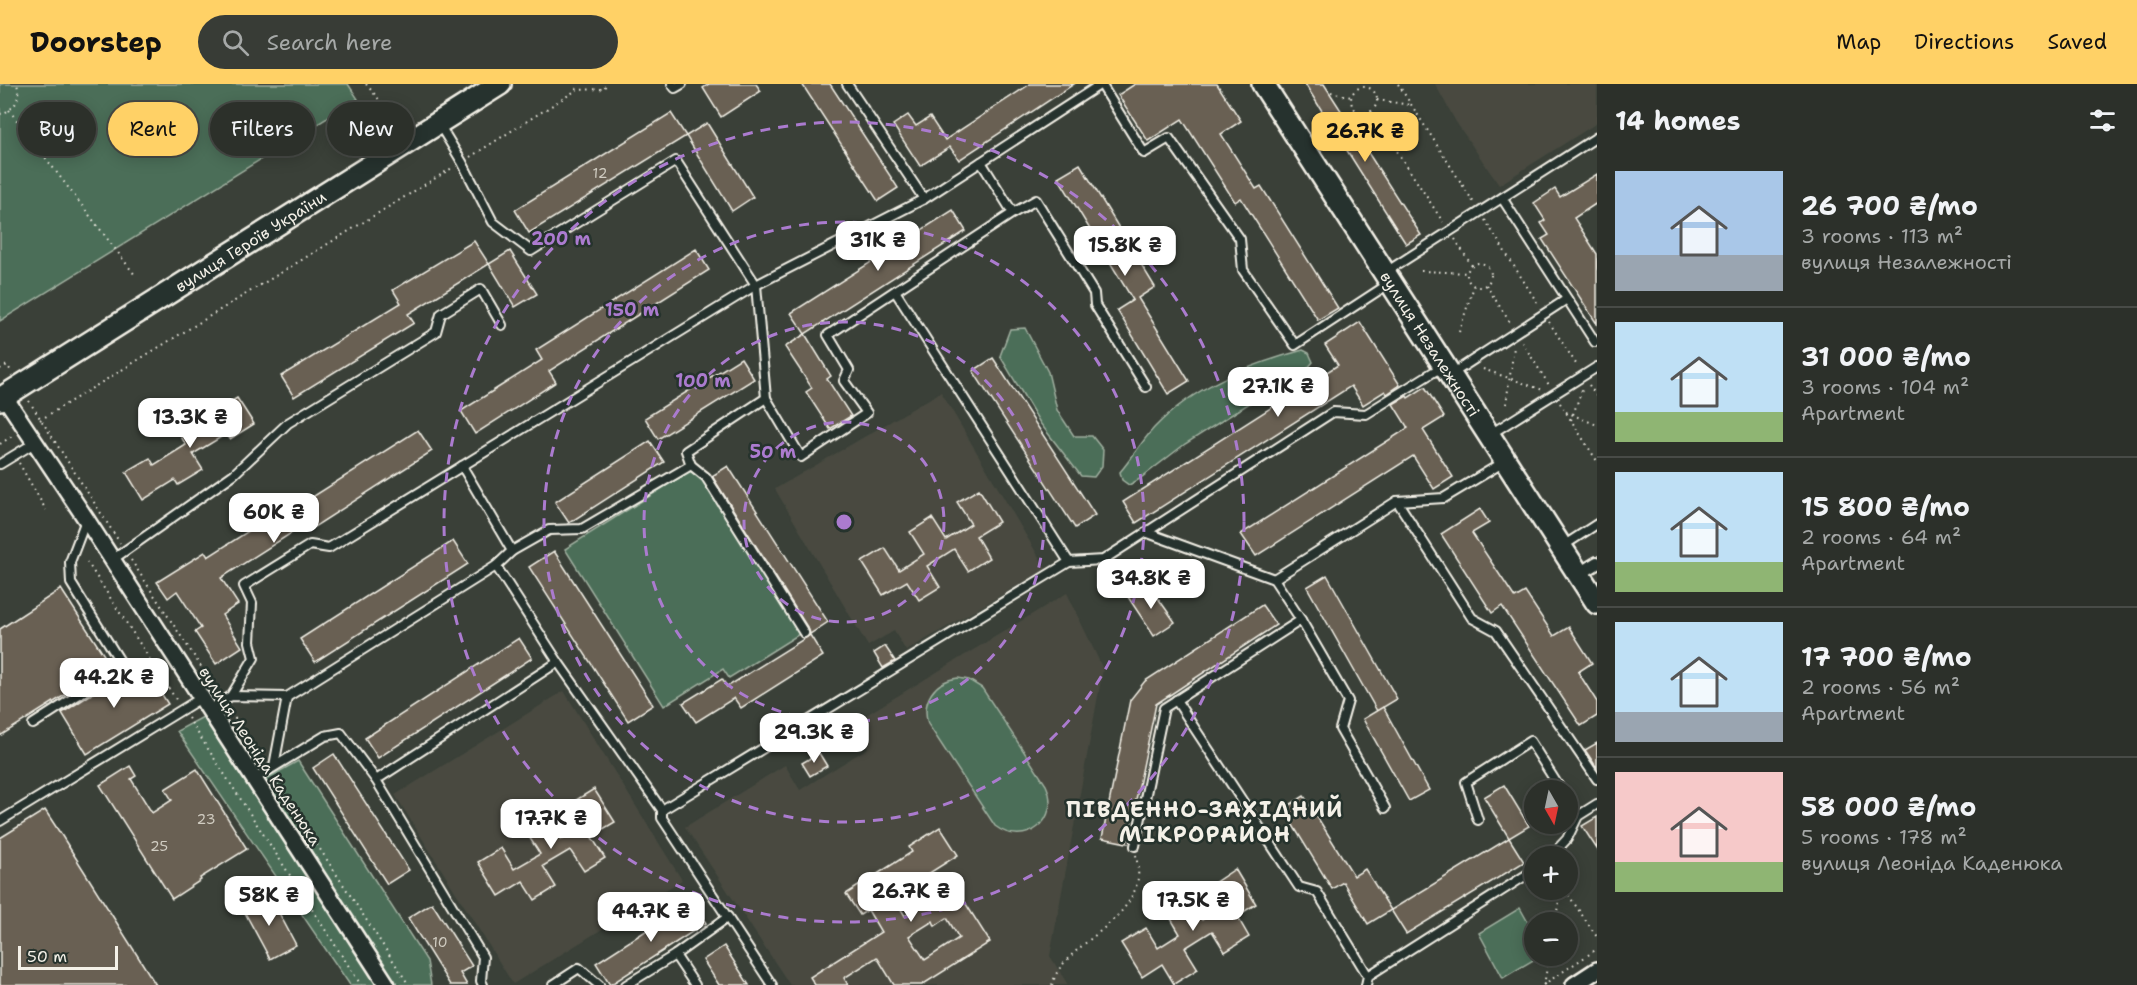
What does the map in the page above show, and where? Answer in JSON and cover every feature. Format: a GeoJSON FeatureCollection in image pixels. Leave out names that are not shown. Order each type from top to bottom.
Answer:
{"type":"FeatureCollection","features":[{"type":"Feature","properties":{"kind":"main road","name":"вулиця Героїв України"},"geometry":{"type":"LineString","coordinates":[[2,398],[500,84]]}},
{"type":"Feature","properties":{"kind":"main road","name":"вулиця Незалежності"},"geometry":{"type":"LineString","coordinates":[[1263,84],[1561,547],[1590,585]]}},
{"type":"Feature","properties":{"kind":"street","name":"вулиця Леоніда Каденюка"},"geometry":{"type":"LineString","coordinates":[[2,398],[36,442],[387,985]]}},
{"type":"Feature","properties":{"kind":"street"},"geometry":{"type":"LineString","coordinates":[[1590,585],[1597,563]]}},
{"type":"Feature","properties":{"kind":"street"},"geometry":{"type":"LineString","coordinates":[[1575,985],[1597,970]]}},
{"type":"Feature","properties":{"kind":"lane"},"geometry":{"type":"LineString","coordinates":[[672,84],[675,88],[682,84]]}},
{"type":"Feature","properties":{"kind":"lane"},"geometry":{"type":"LineString","coordinates":[[847,84],[924,199]]}},
{"type":"Feature","properties":{"kind":"lane"},"geometry":{"type":"LineString","coordinates":[[231,696],[254,658],[250,642],[252,603],[244,585],[310,545],[329,549],[756,285],[924,199],[1101,84],[1144,153],[1169,138],[1240,239],[1243,270],[1295,345],[1449,231],[1597,137]]}},
{"type":"Feature","properties":{"kind":"lane"},"geometry":{"type":"LineString","coordinates":[[438,123],[462,162],[493,222],[531,251],[676,161],[756,285],[766,398],[801,457],[867,413],[844,381],[849,370],[828,335],[1035,200],[1094,293],[1095,305],[1146,387]]}},
{"type":"Feature","properties":{"kind":"lane"},"geometry":{"type":"LineString","coordinates":[[981,162],[1013,213]]}},
{"type":"Feature","properties":{"kind":"lane"},"geometry":{"type":"LineString","coordinates":[[1502,198],[1595,342]]}},
{"type":"Feature","properties":{"kind":"lane"},"geometry":{"type":"LineString","coordinates":[[112,560],[234,474],[288,423],[436,332],[441,314],[481,289],[502,325]]}},
{"type":"Feature","properties":{"kind":"lane"},"geometry":{"type":"LineString","coordinates":[[895,291],[1069,562]]}},
{"type":"Feature","properties":{"kind":"lane"},"geometry":{"type":"LineString","coordinates":[[662,810],[1069,562],[1103,560],[1333,412],[1366,414],[1516,332],[1567,299]]}},
{"type":"Feature","properties":{"kind":"lane"},"geometry":{"type":"LineString","coordinates":[[1489,435],[1597,367]]}},
{"type":"Feature","properties":{"kind":"lane"},"geometry":{"type":"LineString","coordinates":[[766,398],[686,451],[691,465],[706,477],[804,633]]}},
{"type":"Feature","properties":{"kind":"lane"},"geometry":{"type":"LineString","coordinates":[[0,464],[36,442]]}},
{"type":"Feature","properties":{"kind":"lane"},"geometry":{"type":"LineString","coordinates":[[1274,579],[1397,501],[1444,498],[1506,461]]}},
{"type":"Feature","properties":{"kind":"lane"},"geometry":{"type":"LineString","coordinates":[[0,821],[182,710],[231,696],[287,697],[496,566],[512,551],[549,530],[582,529],[691,465]]}},
{"type":"Feature","properties":{"kind":"lane"},"geometry":{"type":"LineString","coordinates":[[462,466],[512,551]]}},
{"type":"Feature","properties":{"kind":"lane"},"geometry":{"type":"LineString","coordinates":[[1397,501],[1472,618],[1496,631],[1597,779]]}},
{"type":"Feature","properties":{"kind":"lane"},"geometry":{"type":"LineString","coordinates":[[33,724],[123,666],[71,583],[70,562],[86,519]]}},
{"type":"Feature","properties":{"kind":"lane"},"geometry":{"type":"LineString","coordinates":[[1561,547],[1597,524]]}},
{"type":"Feature","properties":{"kind":"lane"},"geometry":{"type":"LineString","coordinates":[[1148,532],[1274,579],[1348,700],[1340,729],[1385,808]]}},
{"type":"Feature","properties":{"kind":"lane"},"geometry":{"type":"LineString","coordinates":[[496,566],[558,662],[662,810],[662,818],[772,985]]}},
{"type":"Feature","properties":{"kind":"lane"},"geometry":{"type":"LineString","coordinates":[[1135,846],[1164,708],[1301,620]]}},
{"type":"Feature","properties":{"kind":"lane"},"geometry":{"type":"LineString","coordinates":[[376,780],[558,662]]}},
{"type":"Feature","properties":{"kind":"lane"},"geometry":{"type":"LineString","coordinates":[[274,766],[287,697]]}},
{"type":"Feature","properties":{"kind":"lane"},"geometry":{"type":"LineString","coordinates":[[1176,700],[1299,887],[1317,892],[1368,976],[1366,985]]}},
{"type":"Feature","properties":{"kind":"lane"},"geometry":{"type":"LineString","coordinates":[[254,779],[325,736],[341,733],[376,780],[483,957],[481,981],[483,985]]}},
{"type":"Feature","properties":{"kind":"lane"},"geometry":{"type":"LineString","coordinates":[[1478,820],[1466,782],[1530,741],[1555,780]]}},
{"type":"Feature","properties":{"kind":"lane"},"geometry":{"type":"LineString","coordinates":[[1578,816],[1597,804]]}},
{"type":"Feature","properties":{"kind":"lane"},"geometry":{"type":"LineString","coordinates":[[1560,846],[1569,834]]}},
{"type":"Feature","properties":{"kind":"lane"},"geometry":{"type":"LineString","coordinates":[[1368,976],[1524,876]]}},
{"type":"Feature","properties":{"kind":"lane"},"geometry":{"type":"LineString","coordinates":[[626,985],[675,955],[728,917]]}},
{"type":"Feature","properties":{"kind":"lane"},"geometry":{"type":"LineString","coordinates":[[675,955],[694,985]]}},
{"type":"Feature","properties":{"kind":"lane"},"geometry":{"type":"LineString","coordinates":[[553,985],[579,968],[599,985]]}},
{"type":"Feature","properties":{"kind":"path"},"geometry":{"type":"LineString","coordinates":[[0,114],[9,110],[17,100],[17,84]]}},
{"type":"Feature","properties":{"kind":"path"},"geometry":{"type":"LineString","coordinates":[[366,84],[392,115],[438,123]]}},
{"type":"Feature","properties":{"kind":"path"},"geometry":{"type":"LineString","coordinates":[[26,428],[462,162],[575,91],[579,84]]}},
{"type":"Feature","properties":{"kind":"path"},"geometry":{"type":"LineString","coordinates":[[575,91],[604,89],[606,84]]}},
{"type":"Feature","properties":{"kind":"path"},"geometry":{"type":"LineString","coordinates":[[1352,84],[1356,89]]}},
{"type":"Feature","properties":{"kind":"path"},"geometry":{"type":"LineString","coordinates":[[1398,84],[1597,397]]}},
{"type":"Feature","properties":{"kind":"path"},"geometry":{"type":"LineString","coordinates":[[1365,85],[1374,92],[1377,100],[1371,111],[1360,112],[1353,108],[1351,97],[1356,89],[1365,85]]}},
{"type":"Feature","properties":{"kind":"path"},"geometry":{"type":"LineString","coordinates":[[1331,92],[1351,97]]}},
{"type":"Feature","properties":{"kind":"path"},"geometry":{"type":"LineString","coordinates":[[1377,100],[1411,105]]}},
{"type":"Feature","properties":{"kind":"path"},"geometry":{"type":"LineString","coordinates":[[9,110],[135,275]]}},
{"type":"Feature","properties":{"kind":"path"},"geometry":{"type":"LineString","coordinates":[[1371,111],[1472,266]]}},
{"type":"Feature","properties":{"kind":"path"},"geometry":{"type":"LineString","coordinates":[[1357,133],[1360,112]]}},
{"type":"Feature","properties":{"kind":"path"},"geometry":{"type":"LineString","coordinates":[[1483,264],[1490,269],[1491,278],[1486,285],[1474,286],[1469,282],[1468,273],[1472,266],[1483,264]]}},
{"type":"Feature","properties":{"kind":"path"},"geometry":{"type":"LineString","coordinates":[[1421,272],[1468,273]]}},
{"type":"Feature","properties":{"kind":"path"},"geometry":{"type":"LineString","coordinates":[[1486,285],[1597,461]]}},
{"type":"Feature","properties":{"kind":"path"},"geometry":{"type":"LineString","coordinates":[[1460,332],[1474,286]]}},
{"type":"Feature","properties":{"kind":"path"},"geometry":{"type":"LineString","coordinates":[[1506,404],[1516,332]]}},
{"type":"Feature","properties":{"kind":"path"},"geometry":{"type":"LineString","coordinates":[[0,369],[7,365]]}},
{"type":"Feature","properties":{"kind":"path"},"geometry":{"type":"LineString","coordinates":[[1483,369],[1554,394]]}},
{"type":"Feature","properties":{"kind":"path"},"geometry":{"type":"LineString","coordinates":[[1571,420],[1584,377]]}},
{"type":"Feature","properties":{"kind":"path"},"geometry":{"type":"LineString","coordinates":[[1566,412],[1597,425]]}},
{"type":"Feature","properties":{"kind":"path"},"geometry":{"type":"LineString","coordinates":[[14,455],[46,510]]}},
{"type":"Feature","properties":{"kind":"path"},"geometry":{"type":"LineString","coordinates":[[87,562],[361,985]]}},
{"type":"Feature","properties":{"kind":"path"},"geometry":{"type":"LineString","coordinates":[[1052,985],[1059,969],[1066,961],[1115,919],[1132,895],[1138,878],[1135,846]]}},
{"type":"Feature","properties":{"kind":"path"},"geometry":{"type":"LineString","coordinates":[[1570,900],[1597,937]]}},
{"type":"Feature","properties":{"kind":"path"},"geometry":{"type":"LineString","coordinates":[[1544,985],[1597,949]]}},
{"type":"Feature","properties":{"kind":"path"},"geometry":{"type":"LineString","coordinates":[[1544,985],[1547,966]]}},
{"type":"Feature","properties":{"kind":"shaded area"},"geometry":{"type":"Polygon","coordinates":[[[1435,84],[1597,84],[1597,123],[1499,185],[1456,122],[1435,84]]]}},
{"type":"Feature","properties":{"kind":"shaded area"},"geometry":{"type":"Polygon","coordinates":[[[941,392],[1046,569],[906,651],[894,631],[868,646],[775,489],[941,392]]]}},
{"type":"Feature","properties":{"kind":"shaded area"},"geometry":{"type":"Polygon","coordinates":[[[1067,593],[1103,669],[1050,956],[1068,985],[790,985],[685,827],[785,765],[800,790],[868,748],[853,723],[1067,593]]]}},
{"type":"Feature","properties":{"kind":"shaded area"},"geometry":{"type":"Polygon","coordinates":[[[564,691],[682,880],[513,984],[395,795],[564,691]]]}},
{"type":"Feature","properties":{"kind":"green space"},"geometry":{"type":"Polygon","coordinates":[[[0,84],[348,84],[358,99],[353,102],[327,102],[327,118],[315,126],[315,102],[210,102],[210,156],[266,156],[0,321],[0,84]]]}},
{"type":"Feature","properties":{"kind":"green space"},"geometry":{"type":"Polygon","coordinates":[[[1025,328],[1048,372],[1057,410],[1074,436],[1092,436],[1103,450],[1102,466],[1094,477],[1081,476],[1040,423],[1000,356],[1010,329],[1025,328]]]}},
{"type":"Feature","properties":{"kind":"green space"},"geometry":{"type":"Polygon","coordinates":[[[1303,350],[1309,353],[1313,362],[1306,370],[1294,375],[1185,444],[1138,480],[1129,485],[1122,480],[1120,472],[1154,428],[1186,400],[1242,370],[1303,350]]]}},
{"type":"Feature","properties":{"kind":"green space"},"geometry":{"type":"Polygon","coordinates":[[[696,467],[801,633],[729,678],[723,669],[664,706],[565,549],[696,467]]]}},
{"type":"Feature","properties":{"kind":"green space"},"geometry":{"type":"Polygon","coordinates":[[[958,678],[969,680],[982,688],[1046,785],[1050,798],[1049,809],[1045,819],[1029,832],[1018,834],[1006,832],[995,826],[928,724],[926,708],[931,694],[942,683],[958,678]]]}},
{"type":"Feature","properties":{"kind":"green space"},"geometry":{"type":"Polygon","coordinates":[[[203,717],[377,985],[350,985],[177,731],[203,717]]]}},
{"type":"Feature","properties":{"kind":"green space"},"geometry":{"type":"Polygon","coordinates":[[[298,761],[427,961],[431,985],[395,985],[264,780],[298,761]]]}},
{"type":"Feature","properties":{"kind":"green space"},"geometry":{"type":"Polygon","coordinates":[[[1520,908],[1524,915],[1524,966],[1503,978],[1479,933],[1520,908]]]}},
{"type":"Feature","properties":{"kind":"building"},"geometry":{"type":"Polygon","coordinates":[[[709,84],[756,84],[761,91],[721,117],[703,88],[709,84]]]}},
{"type":"Feature","properties":{"kind":"building"},"geometry":{"type":"Polygon","coordinates":[[[802,84],[830,84],[898,188],[878,201],[802,84]]]}},
{"type":"Feature","properties":{"kind":"building"},"geometry":{"type":"Polygon","coordinates":[[[1030,84],[1074,84],[959,160],[950,147],[920,166],[893,125],[908,115],[916,126],[930,117],[945,140],[1030,84]]]}},
{"type":"Feature","properties":{"kind":"building"},"geometry":{"type":"Polygon","coordinates":[[[1135,84],[1217,84],[1241,121],[1221,134],[1256,189],[1261,186],[1338,308],[1318,320],[1241,198],[1235,202],[1182,119],[1148,141],[1118,95],[1135,84]]]}},
{"type":"Feature","properties":{"kind":"building"},"geometry":{"type":"Polygon","coordinates":[[[1305,84],[1324,84],[1421,235],[1406,244],[1305,84]]]}},
{"type":"Feature","properties":{"kind":"building"},"geometry":{"type":"Polygon","coordinates":[[[671,113],[686,136],[529,233],[515,210],[671,113]]]}},
{"type":"Feature","properties":{"kind":"building"},"geometry":{"type":"Polygon","coordinates":[[[707,123],[753,197],[732,211],[686,136],[707,123]]]}},
{"type":"Feature","properties":{"kind":"building"},"geometry":{"type":"Polygon","coordinates":[[[1080,164],[1155,287],[1138,298],[1189,381],[1168,394],[1117,310],[1133,300],[1058,177],[1080,164]]]}},
{"type":"Feature","properties":{"kind":"building"},"geometry":{"type":"Polygon","coordinates":[[[1597,174],[1597,203],[1574,218],[1597,254],[1597,324],[1542,239],[1549,235],[1541,223],[1545,220],[1534,203],[1555,189],[1560,197],[1597,174]]]}},
{"type":"Feature","properties":{"kind":"building"},"geometry":{"type":"Polygon","coordinates":[[[953,210],[966,231],[805,334],[791,313],[953,210]]]}},
{"type":"Feature","properties":{"kind":"building"},"geometry":{"type":"Polygon","coordinates":[[[474,241],[489,264],[408,314],[414,323],[294,397],[281,376],[401,303],[393,290],[474,241]]]}},
{"type":"Feature","properties":{"kind":"building"},"geometry":{"type":"Polygon","coordinates":[[[696,249],[709,270],[549,371],[556,382],[475,434],[461,411],[542,360],[536,350],[696,249]]]}},
{"type":"Feature","properties":{"kind":"building"},"geometry":{"type":"Polygon","coordinates":[[[510,251],[537,294],[515,307],[489,264],[510,251]]]}},
{"type":"Feature","properties":{"kind":"building"},"geometry":{"type":"Polygon","coordinates":[[[1360,322],[1400,385],[1387,394],[1385,391],[1363,405],[1351,386],[1136,523],[1123,502],[1338,365],[1325,345],[1360,322]]]}},
{"type":"Feature","properties":{"kind":"building"},"geometry":{"type":"Polygon","coordinates":[[[805,334],[831,376],[827,379],[851,416],[830,429],[806,392],[812,388],[785,347],[805,334]]]}},
{"type":"Feature","properties":{"kind":"building"},"geometry":{"type":"Polygon","coordinates":[[[741,358],[754,379],[658,439],[645,418],[741,358]]]}},
{"type":"Feature","properties":{"kind":"building"},"geometry":{"type":"Polygon","coordinates":[[[993,358],[1095,515],[1075,528],[973,371],[993,358]]]}},
{"type":"Feature","properties":{"kind":"building"},"geometry":{"type":"Polygon","coordinates":[[[1425,387],[1444,417],[1423,430],[1453,477],[1434,489],[1413,456],[1256,556],[1241,534],[1408,428],[1393,404],[1425,387]]]}},
{"type":"Feature","properties":{"kind":"building"},"geometry":{"type":"Polygon","coordinates":[[[237,398],[254,424],[230,439],[226,434],[193,454],[203,470],[178,485],[175,480],[143,500],[126,472],[150,458],[154,465],[186,445],[176,428],[201,412],[205,417],[237,398]]]}},
{"type":"Feature","properties":{"kind":"building"},"geometry":{"type":"Polygon","coordinates":[[[418,430],[432,451],[314,527],[310,521],[221,578],[238,604],[222,615],[242,647],[216,664],[195,632],[201,628],[177,591],[168,598],[157,582],[205,552],[208,557],[297,500],[300,505],[418,430]]]}},
{"type":"Feature","properties":{"kind":"building"},"geometry":{"type":"Polygon","coordinates":[[[650,441],[664,462],[569,523],[555,502],[650,441]]]}},
{"type":"Feature","properties":{"kind":"building"},"geometry":{"type":"Polygon","coordinates":[[[728,466],[828,622],[810,634],[712,476],[728,466]]]}},
{"type":"Feature","properties":{"kind":"building"},"geometry":{"type":"Polygon","coordinates":[[[979,489],[999,522],[976,536],[989,558],[968,571],[954,549],[927,566],[940,587],[919,600],[907,581],[883,595],[862,562],[885,548],[899,570],[924,554],[910,532],[932,518],[946,540],[971,524],[957,502],[979,489]]]}},
{"type":"Feature","properties":{"kind":"building"},"geometry":{"type":"Polygon","coordinates":[[[1480,509],[1489,523],[1472,533],[1515,598],[1525,592],[1554,636],[1569,627],[1592,663],[1578,672],[1597,702],[1597,716],[1581,726],[1502,606],[1492,613],[1441,534],[1480,509]]]}},
{"type":"Feature","properties":{"kind":"building"},"geometry":{"type":"Polygon","coordinates":[[[453,541],[468,564],[315,662],[300,639],[453,541]]]}},
{"type":"Feature","properties":{"kind":"building"},"geometry":{"type":"Polygon","coordinates":[[[554,551],[653,705],[628,721],[529,567],[554,551]]]}},
{"type":"Feature","properties":{"kind":"building"},"geometry":{"type":"Polygon","coordinates":[[[1327,575],[1397,699],[1377,711],[1307,587],[1327,575]]]}},
{"type":"Feature","properties":{"kind":"building"},"geometry":{"type":"Polygon","coordinates":[[[1148,584],[1175,622],[1154,636],[1128,597],[1148,584]]]}},
{"type":"Feature","properties":{"kind":"building"},"geometry":{"type":"Polygon","coordinates":[[[61,589],[111,666],[0,736],[0,629],[61,589]]]}},
{"type":"Feature","properties":{"kind":"building"},"geometry":{"type":"Polygon","coordinates":[[[1262,605],[1276,625],[1156,704],[1127,843],[1102,838],[1130,700],[1145,681],[1262,605]]]}},
{"type":"Feature","properties":{"kind":"building"},"geometry":{"type":"Polygon","coordinates":[[[810,635],[823,656],[741,708],[734,698],[696,722],[683,703],[722,679],[727,687],[810,635]]]}},
{"type":"Feature","properties":{"kind":"building"},"geometry":{"type":"Polygon","coordinates":[[[519,638],[532,658],[378,758],[365,738],[519,638]]]}},
{"type":"Feature","properties":{"kind":"building"},"geometry":{"type":"Polygon","coordinates":[[[885,646],[895,661],[883,668],[874,653],[885,646]]]}},
{"type":"Feature","properties":{"kind":"building"},"geometry":{"type":"Polygon","coordinates":[[[144,666],[168,704],[87,754],[62,713],[118,677],[121,681],[144,666]]]}},
{"type":"Feature","properties":{"kind":"building"},"geometry":{"type":"Polygon","coordinates":[[[1383,707],[1429,790],[1409,801],[1363,719],[1383,707]]]}},
{"type":"Feature","properties":{"kind":"building"},"geometry":{"type":"Polygon","coordinates":[[[1597,743],[1597,768],[1585,750],[1597,743]]]}},
{"type":"Feature","properties":{"kind":"building"},"geometry":{"type":"Polygon","coordinates":[[[819,753],[827,766],[810,776],[802,763],[819,753]]]}},
{"type":"Feature","properties":{"kind":"building"},"geometry":{"type":"Polygon","coordinates":[[[334,754],[409,870],[387,884],[313,768],[334,754]]]}},
{"type":"Feature","properties":{"kind":"building"},"geometry":{"type":"Polygon","coordinates":[[[130,766],[136,776],[131,779],[152,813],[172,800],[165,789],[197,769],[247,849],[200,878],[201,880],[172,899],[100,785],[130,766]]]}},
{"type":"Feature","properties":{"kind":"building"},"geometry":{"type":"Polygon","coordinates":[[[1504,785],[1524,818],[1524,829],[1509,838],[1484,797],[1504,785]]]}},
{"type":"Feature","properties":{"kind":"building"},"geometry":{"type":"Polygon","coordinates":[[[594,789],[615,822],[591,836],[605,858],[584,871],[570,850],[543,866],[556,887],[535,900],[523,881],[499,896],[478,862],[501,848],[514,869],[540,854],[526,832],[548,818],[561,840],[586,824],[573,802],[594,789]]]}},
{"type":"Feature","properties":{"kind":"building"},"geometry":{"type":"Polygon","coordinates":[[[1304,796],[1354,876],[1365,869],[1391,910],[1368,924],[1343,882],[1332,889],[1283,809],[1304,796]]]}},
{"type":"Feature","properties":{"kind":"building"},"geometry":{"type":"Polygon","coordinates":[[[45,810],[156,985],[0,985],[0,838],[45,810]]]}},
{"type":"Feature","properties":{"kind":"building"},"geometry":{"type":"Polygon","coordinates":[[[1597,817],[1597,849],[1582,826],[1597,817]]]}},
{"type":"Feature","properties":{"kind":"building"},"geometry":{"type":"Polygon","coordinates":[[[940,827],[958,855],[893,896],[905,916],[954,885],[990,942],[922,985],[894,985],[877,957],[844,978],[848,985],[815,985],[810,977],[881,932],[868,910],[860,915],[846,894],[912,852],[909,847],[940,827]],[[947,918],[935,926],[933,921],[909,936],[925,960],[959,938],[947,918]]]}},
{"type":"Feature","properties":{"kind":"building"},"geometry":{"type":"Polygon","coordinates":[[[1509,838],[1524,862],[1406,934],[1391,910],[1509,838]]]}},
{"type":"Feature","properties":{"kind":"building"},"geometry":{"type":"Polygon","coordinates":[[[1235,869],[1256,904],[1237,916],[1249,937],[1225,952],[1212,931],[1185,948],[1198,969],[1174,984],[1162,964],[1142,977],[1121,943],[1146,928],[1158,948],[1180,934],[1167,912],[1189,898],[1202,920],[1227,904],[1214,883],[1235,869]]]}},
{"type":"Feature","properties":{"kind":"building"},"geometry":{"type":"Polygon","coordinates":[[[269,894],[296,945],[270,959],[243,909],[269,894]]]}},
{"type":"Feature","properties":{"kind":"building"},"geometry":{"type":"Polygon","coordinates":[[[692,901],[706,923],[610,985],[596,963],[692,901]]]}},
{"type":"Feature","properties":{"kind":"building"},"geometry":{"type":"Polygon","coordinates":[[[432,903],[472,966],[460,973],[467,985],[450,985],[408,918],[432,903]]]}},
{"type":"Feature","properties":{"kind":"building"},"geometry":{"type":"Polygon","coordinates":[[[724,946],[749,985],[719,985],[703,960],[724,946]]]}},
{"type":"Feature","properties":{"kind":"district","name":"ПІВДЕННО-ЗАХІДНИЙ МІКРОРАЙОН"},"geometry":{"type":"Point","coordinates":[1205,822]}}]}
